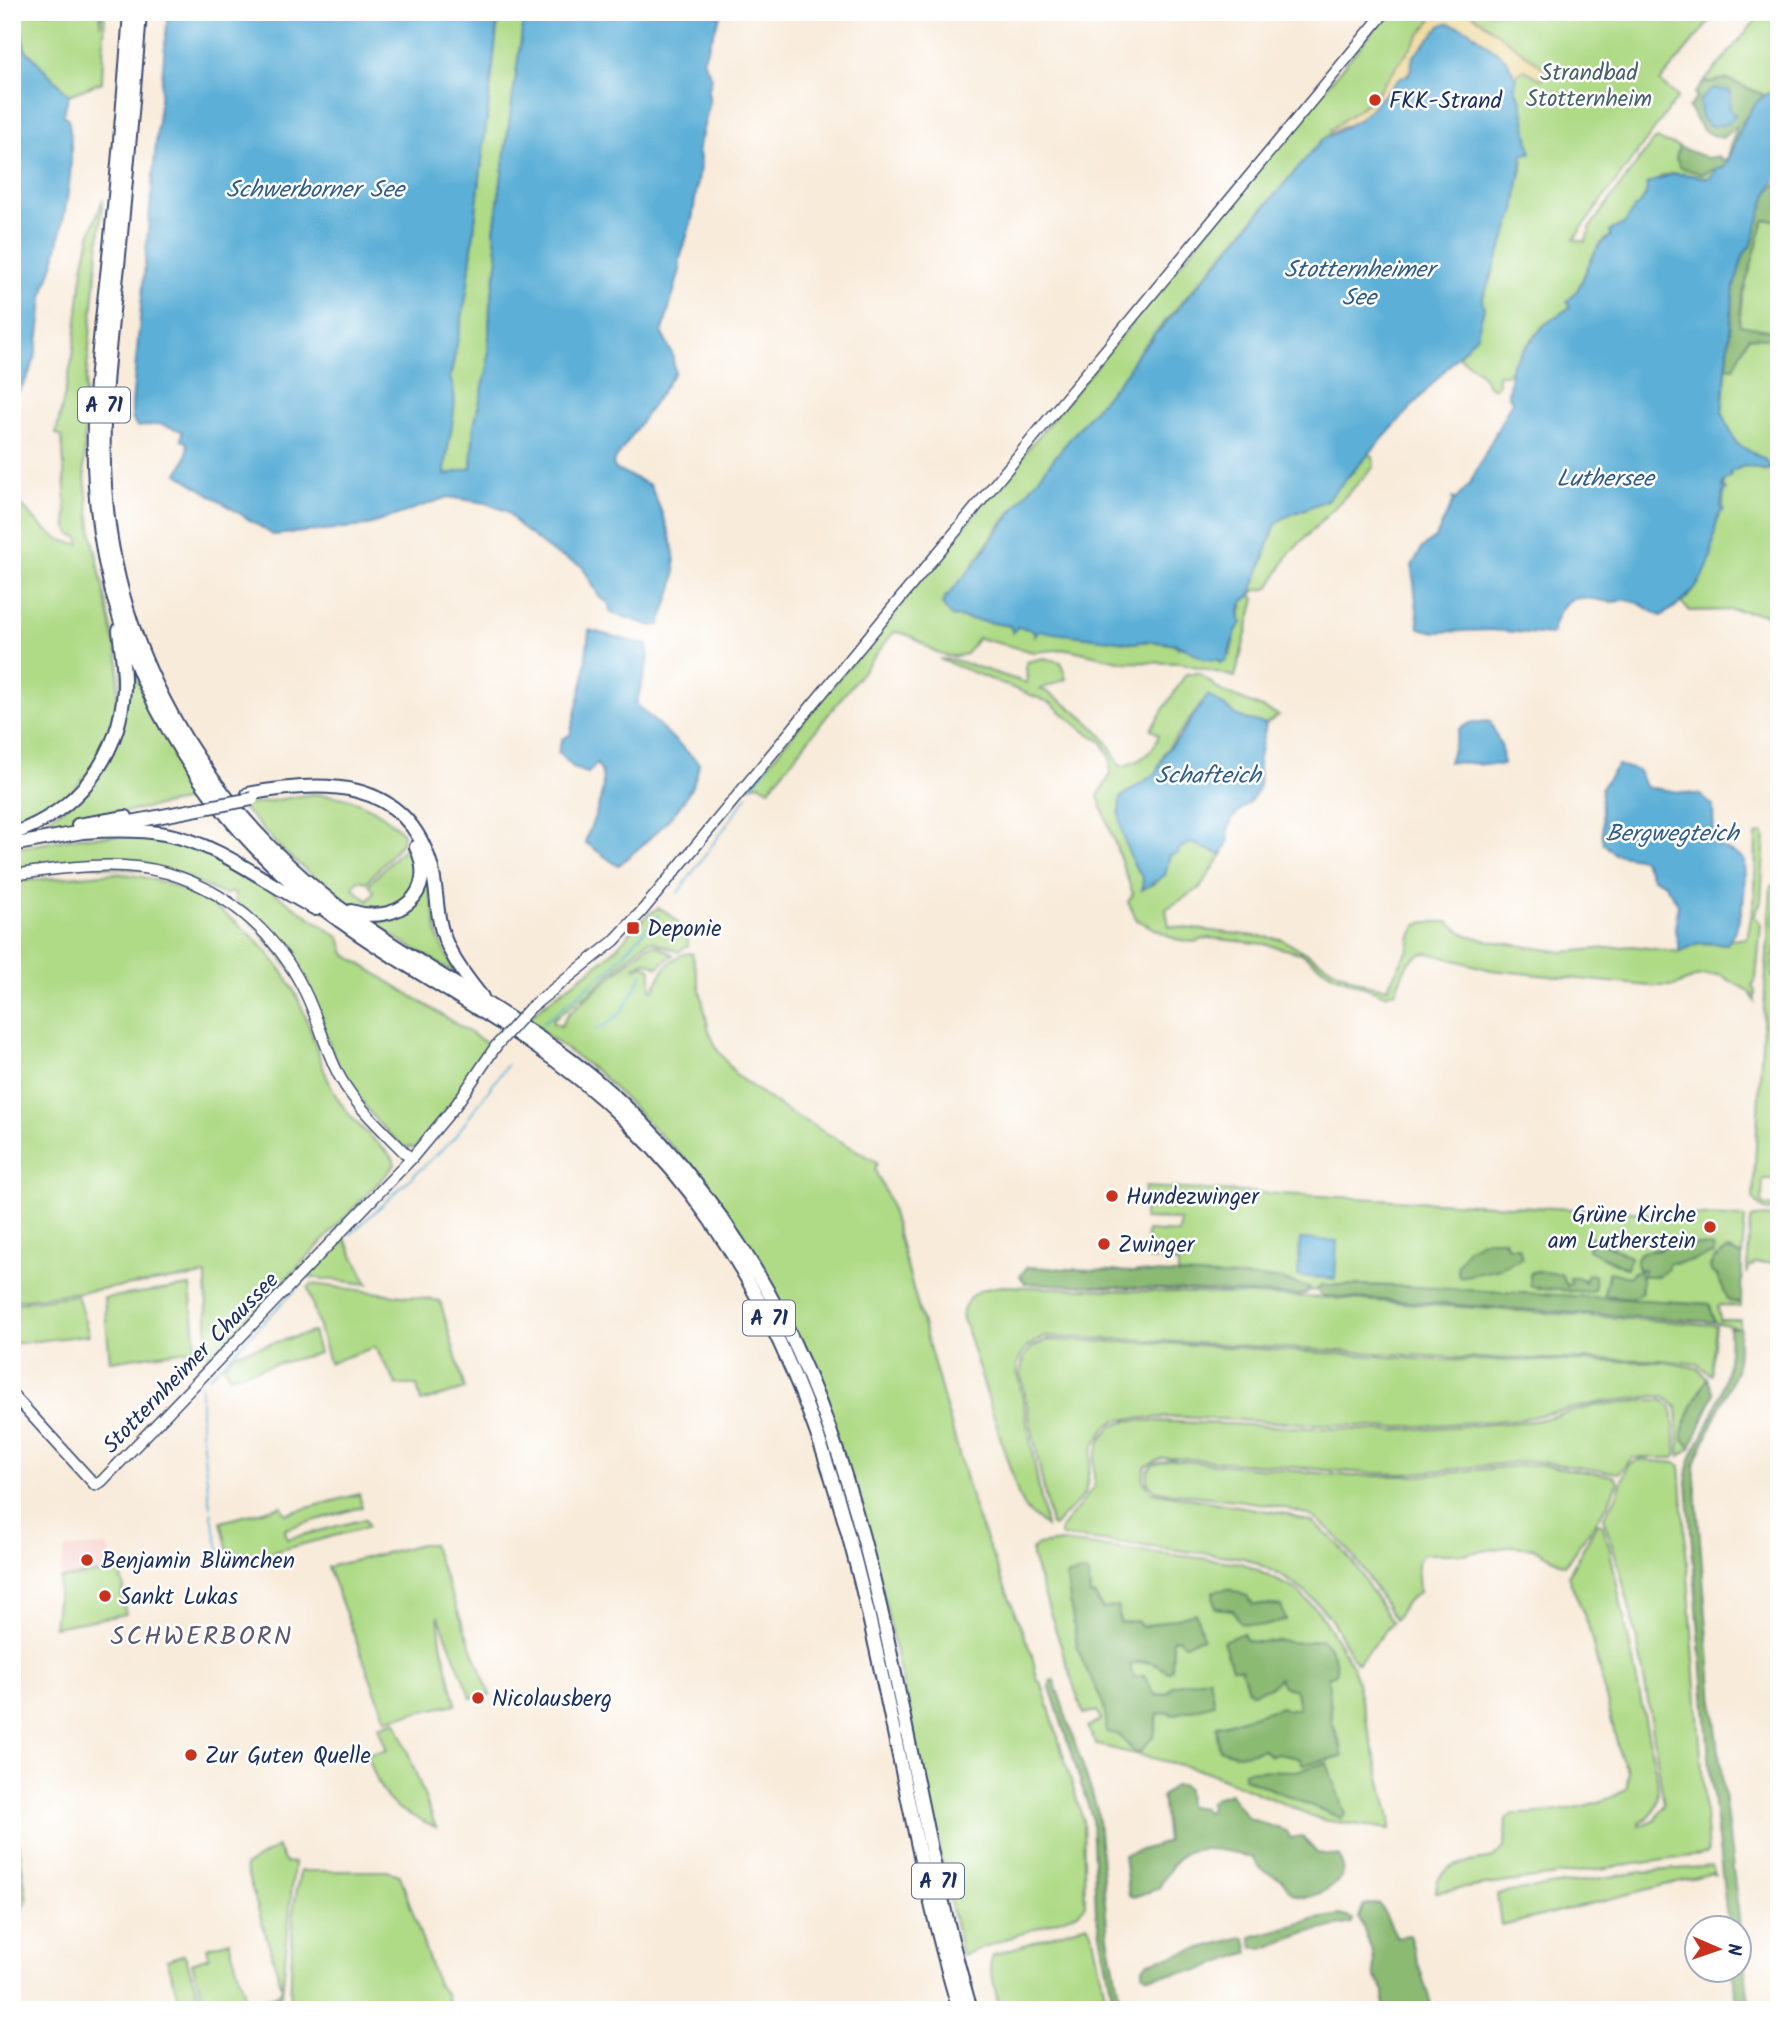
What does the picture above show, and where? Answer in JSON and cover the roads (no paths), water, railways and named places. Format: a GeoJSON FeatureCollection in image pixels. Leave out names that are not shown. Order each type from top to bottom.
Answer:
{"type":"FeatureCollection","features":[{"type":"Feature","properties":{"kind":"highway","name":"A 71"},"geometry":{"type":"LineString","coordinates":[[130,12],[93,429],[99,531],[116,605],[143,681],[161,718],[197,777],[236,829],[270,864],[342,923],[533,1045],[597,1095],[678,1178],[707,1214],[756,1292],[802,1390],[842,1508],[876,1642],[935,1922],[959,2010]]}},
{"type":"Feature","properties":{"kind":"highway","name":"A 71"},"geometry":{"type":"LineString","coordinates":[[140,12],[104,418],[107,508],[118,577],[151,675],[198,761],[244,822],[278,858],[338,908],[574,1062],[657,1138],[697,1185],[742,1249],[786,1329],[811,1386],[852,1504],[886,1639],[952,1942],[971,2010]]}},
{"type":"Feature","properties":{"kind":"highway"},"geometry":{"type":"LineString","coordinates":[[12,835],[44,821],[71,802],[94,776],[112,742],[124,688],[116,605]]}},
{"type":"Feature","properties":{"kind":"highway"},"geometry":{"type":"LineString","coordinates":[[12,835],[196,806],[300,785],[343,786],[375,798],[400,816],[419,838],[431,865],[439,919],[449,950],[489,1005]]}},
{"type":"Feature","properties":{"kind":"highway"},"geometry":{"type":"LineString","coordinates":[[250,796],[310,790],[342,793],[377,807],[405,830],[421,863],[419,883],[410,901],[382,917],[364,916],[338,908]]}},
{"type":"Feature","properties":{"kind":"highway"},"geometry":{"type":"LineString","coordinates":[[12,845],[196,806]]}},
{"type":"Feature","properties":{"kind":"highway"},"geometry":{"type":"LineString","coordinates":[[83,832],[141,831],[180,838],[229,860],[342,923]]}},
{"type":"Feature","properties":{"kind":"street","name":"Stotternheimer Chaussee"},"geometry":{"type":"LineString","coordinates":[[12,1394],[95,1485],[103,1481],[411,1159],[456,1104],[496,1046],[530,1008],[614,941],[642,911],[1385,12]]}},
{"type":"Feature","properties":{"kind":"street"},"geometry":{"type":"LineString","coordinates":[[12,875],[83,866],[147,868],[192,883],[244,912],[268,935],[304,990],[341,1079],[361,1108],[411,1159]]}},
{"type":"Feature","properties":{"kind":"water"},"geometry":{"type":"Polygon","coordinates":[[[12,12],[17,12],[25,49],[69,95],[63,115],[68,118],[71,152],[66,206],[44,294],[33,365],[12,399],[12,12]]]}},
{"type":"Feature","properties":{"kind":"water","name":"Schwerborner See"},"geometry":{"type":"Polygon","coordinates":[[[168,12],[499,12],[467,292],[450,379],[455,400],[445,475],[471,468],[474,425],[488,366],[490,305],[498,258],[494,231],[524,17],[535,12],[722,12],[703,60],[712,78],[708,92],[710,101],[698,150],[701,162],[692,220],[662,334],[672,353],[675,372],[613,463],[615,469],[650,485],[669,532],[674,557],[674,582],[660,625],[652,626],[611,613],[608,602],[600,598],[582,566],[555,554],[520,527],[507,511],[485,503],[448,497],[366,526],[273,535],[178,474],[187,452],[187,442],[181,440],[182,431],[160,424],[137,427],[132,418],[132,405],[168,12]]]}},
{"type":"Feature","properties":{"kind":"water","name":"Stotternheimer See"},"geometry":{"type":"Polygon","coordinates":[[[1447,23],[1467,29],[1507,60],[1516,79],[1515,90],[1521,99],[1531,153],[1523,154],[1515,211],[1482,300],[1484,308],[1477,335],[1327,500],[1283,518],[1275,526],[1250,596],[1240,608],[1242,623],[1236,631],[1226,661],[1219,663],[1219,660],[1204,659],[1182,646],[1178,648],[1177,644],[1147,641],[1134,643],[1038,631],[1035,636],[1033,630],[1017,627],[1013,633],[1010,626],[951,616],[942,604],[944,600],[1048,465],[1127,372],[1135,356],[1153,338],[1154,333],[1158,332],[1321,141],[1360,119],[1401,77],[1409,75],[1413,57],[1441,25],[1447,23]]]}},
{"type":"Feature","properties":{"kind":"water"},"geometry":{"type":"Polygon","coordinates":[[[1713,89],[1731,91],[1729,108],[1735,115],[1728,124],[1709,126],[1701,118],[1700,100],[1713,89]]]}},
{"type":"Feature","properties":{"kind":"water","name":"Luthersee"},"geometry":{"type":"Polygon","coordinates":[[[1779,89],[1779,174],[1767,194],[1752,243],[1744,254],[1734,286],[1722,412],[1736,443],[1767,461],[1771,470],[1744,466],[1730,472],[1731,476],[1724,481],[1722,487],[1726,490],[1723,491],[1721,508],[1724,510],[1718,519],[1708,567],[1698,584],[1685,599],[1661,616],[1631,601],[1612,602],[1586,598],[1570,600],[1560,611],[1551,635],[1491,630],[1435,632],[1419,628],[1412,566],[1422,548],[1436,537],[1454,500],[1451,498],[1456,499],[1469,485],[1512,401],[1508,394],[1512,364],[1544,325],[1570,307],[1567,301],[1580,286],[1596,250],[1611,236],[1610,231],[1625,223],[1635,207],[1639,206],[1646,195],[1647,184],[1674,173],[1709,178],[1717,169],[1724,168],[1750,110],[1767,93],[1779,89]]]}},
{"type":"Feature","properties":{"kind":"water"},"geometry":{"type":"Polygon","coordinates":[[[589,630],[647,645],[649,658],[636,704],[699,763],[695,779],[679,807],[656,833],[618,866],[585,842],[602,791],[603,781],[597,764],[588,773],[575,769],[558,752],[562,739],[570,735],[584,678],[589,630]]]}},
{"type":"Feature","properties":{"kind":"water","name":"Schafteich"},"geometry":{"type":"Polygon","coordinates":[[[1208,695],[1241,718],[1266,724],[1259,757],[1258,788],[1252,799],[1231,821],[1229,840],[1222,855],[1191,843],[1180,848],[1178,853],[1170,855],[1165,875],[1142,890],[1143,877],[1132,861],[1121,827],[1121,797],[1156,773],[1165,752],[1178,739],[1208,695]]]}},
{"type":"Feature","properties":{"kind":"water"},"geometry":{"type":"Polygon","coordinates":[[[1490,721],[1502,748],[1503,765],[1449,762],[1459,729],[1470,723],[1490,721]]]}},
{"type":"Feature","properties":{"kind":"water","name":"Bergwegteich"},"geometry":{"type":"Polygon","coordinates":[[[1618,765],[1639,771],[1645,787],[1700,795],[1713,806],[1714,843],[1744,859],[1745,881],[1741,914],[1727,944],[1698,943],[1680,952],[1675,930],[1678,904],[1665,884],[1653,878],[1642,859],[1615,854],[1603,843],[1601,788],[1618,765]]]}},
{"type":"Feature","properties":{"kind":"water"},"geometry":{"type":"Polygon","coordinates":[[[1300,1239],[1337,1241],[1335,1279],[1298,1276],[1300,1239]]]}},
{"type":"Feature","properties":{"kind":"waterway"},"geometry":{"type":"LineString","coordinates":[[752,785],[769,765]]}},
{"type":"Feature","properties":{"kind":"waterway"},"geometry":{"type":"LineString","coordinates":[[678,893],[748,795]]}},
{"type":"Feature","properties":{"kind":"waterway"},"geometry":{"type":"LineString","coordinates":[[543,1023],[612,967],[659,915]]}},
{"type":"Feature","properties":{"kind":"waterway"},"geometry":{"type":"LineString","coordinates":[[596,1029],[619,1014],[643,974]]}},
{"type":"Feature","properties":{"kind":"waterway"},"geometry":{"type":"LineString","coordinates":[[351,1234],[454,1138],[507,1065]]}},
{"type":"Feature","properties":{"kind":"waterway"},"geometry":{"type":"LineString","coordinates":[[309,1276],[342,1240]]}},
{"type":"Feature","properties":{"kind":"waterway"},"geometry":{"type":"LineString","coordinates":[[209,1377],[299,1286]]}},
{"type":"Feature","properties":{"kind":"waterway"},"geometry":{"type":"LineString","coordinates":[[201,1385],[201,1429],[210,1506]]}},
{"type":"Feature","properties":{"kind":"waterway"},"geometry":{"type":"LineString","coordinates":[[211,1512],[221,1558]]}},
{"type":"Feature","properties":{"kind":"place","name":"FKK-Strand"},"geometry":{"type":"Point","coordinates":[1375,100]}},
{"type":"Feature","properties":{"kind":"place","name":"Deponie"},"geometry":{"type":"Point","coordinates":[633,928]}},
{"type":"Feature","properties":{"kind":"place","name":"Hundezwinger"},"geometry":{"type":"Point","coordinates":[1112,1196]}},
{"type":"Feature","properties":{"kind":"place","name":"Grüne Kirche am Lutherstein"},"geometry":{"type":"Point","coordinates":[1710,1227]}},
{"type":"Feature","properties":{"kind":"place","name":"Zwinger"},"geometry":{"type":"Point","coordinates":[1104,1244]}},
{"type":"Feature","properties":{"kind":"place","name":"Benjamin Blümchen"},"geometry":{"type":"Point","coordinates":[87,1560]}},
{"type":"Feature","properties":{"kind":"place","name":"Sankt Lukas"},"geometry":{"type":"Point","coordinates":[105,1596]}},
{"type":"Feature","properties":{"kind":"place","name":"Nicolausberg"},"geometry":{"type":"Point","coordinates":[478,1698]}},
{"type":"Feature","properties":{"kind":"place","name":"Zur Guten Quelle"},"geometry":{"type":"Point","coordinates":[191,1755]}},
{"type":"Feature","properties":{"kind":"district","name":"SCHWERBORN"},"geometry":{"type":"Point","coordinates":[202,1635]}},
{"type":"Feature","properties":{"kind":"park label","name":"Strandbad Stotternheim"},"geometry":{"type":"Point","coordinates":[1589,85]}}]}
